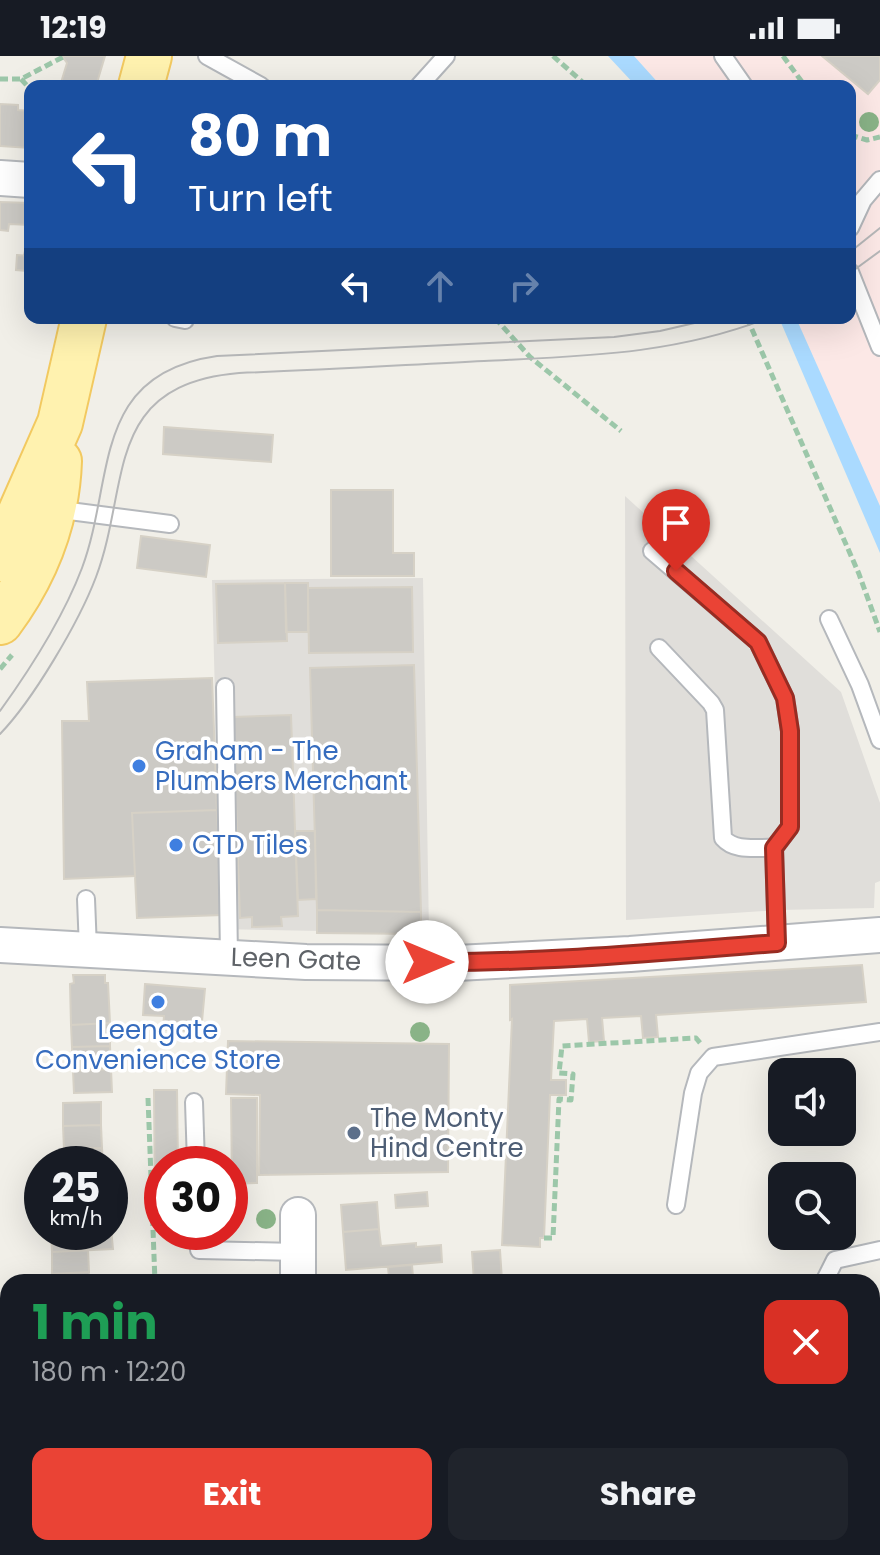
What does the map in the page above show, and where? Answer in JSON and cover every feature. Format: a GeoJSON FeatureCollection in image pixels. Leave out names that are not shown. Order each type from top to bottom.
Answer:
{"type":"FeatureCollection","features":[{"type":"Feature","properties":{"kind":"main road"},"geometry":{"type":"LineString","coordinates":[[143,80],[149,56]]}},
{"type":"Feature","properties":{"kind":"main road"},"geometry":{"type":"LineString","coordinates":[[0,622],[23,587],[40,552],[54,509],[60,423],[83,324]]}},
{"type":"Feature","properties":{"kind":"main road"},"geometry":{"type":"LineString","coordinates":[[0,559],[60,423]]}},
{"type":"Feature","properties":{"kind":"street"},"geometry":{"type":"LineString","coordinates":[[0,178],[24,180]]}},
{"type":"Feature","properties":{"kind":"street","name":"Leen Gate"},"geometry":{"type":"LineString","coordinates":[[0,945],[306,962],[479,962],[880,935]]}},
{"type":"Feature","properties":{"kind":"street"},"geometry":{"type":"LineString","coordinates":[[298,1215],[298,1267]]}},
{"type":"Feature","properties":{"kind":"lane"},"geometry":{"type":"LineString","coordinates":[[207,56],[249,80]]}},
{"type":"Feature","properties":{"kind":"lane"},"geometry":{"type":"LineString","coordinates":[[424,80],[446,56]]}},
{"type":"Feature","properties":{"kind":"lane"},"geometry":{"type":"LineString","coordinates":[[723,56],[740,80]]}},
{"type":"Feature","properties":{"kind":"lane"},"geometry":{"type":"LineString","coordinates":[[857,198],[880,180]]}},
{"type":"Feature","properties":{"kind":"lane"},"geometry":{"type":"LineString","coordinates":[[856,287],[880,347]]}},
{"type":"Feature","properties":{"kind":"lane"},"geometry":{"type":"LineString","coordinates":[[54,509],[170,524]]}},
{"type":"Feature","properties":{"kind":"lane"},"geometry":{"type":"LineString","coordinates":[[652,551],[758,642],[785,698],[790,731],[790,827],[774,848],[777,943]]}},
{"type":"Feature","properties":{"kind":"lane"},"geometry":{"type":"LineString","coordinates":[[829,619],[860,685],[880,740]]}},
{"type":"Feature","properties":{"kind":"lane"},"geometry":{"type":"LineString","coordinates":[[659,648],[715,710],[723,838],[736,847],[774,848]]}},
{"type":"Feature","properties":{"kind":"lane"},"geometry":{"type":"LineString","coordinates":[[225,687],[229,957]]}},
{"type":"Feature","properties":{"kind":"lane"},"geometry":{"type":"LineString","coordinates":[[86,899],[88,949]]}},
{"type":"Feature","properties":{"kind":"lane"},"geometry":{"type":"LineString","coordinates":[[676,1205],[693,1093],[699,1073],[713,1057],[880,1032]]}},
{"type":"Feature","properties":{"kind":"lane"},"geometry":{"type":"LineString","coordinates":[[194,1102],[195,1146]]}},
{"type":"Feature","properties":{"kind":"lane"},"geometry":{"type":"LineString","coordinates":[[199,1250],[298,1267]]}},
{"type":"Feature","properties":{"kind":"lane"},"geometry":{"type":"LineString","coordinates":[[828,1274],[835,1260],[880,1250]]}},
{"type":"Feature","properties":{"kind":"path"},"geometry":{"type":"LineString","coordinates":[[553,56],[580,80]]}},
{"type":"Feature","properties":{"kind":"path"},"geometry":{"type":"LineString","coordinates":[[783,56],[801,80]]}},
{"type":"Feature","properties":{"kind":"path"},"geometry":{"type":"LineString","coordinates":[[0,79],[21,79],[63,57]]}},
{"type":"Feature","properties":{"kind":"path"},"geometry":{"type":"LineString","coordinates":[[21,79],[24,82]]}},
{"type":"Feature","properties":{"kind":"path"},"geometry":{"type":"LineString","coordinates":[[856,137],[867,140],[880,137]]}},
{"type":"Feature","properties":{"kind":"path"},"geometry":{"type":"LineString","coordinates":[[500,324],[530,357],[621,431]]}},
{"type":"Feature","properties":{"kind":"path"},"geometry":{"type":"LineString","coordinates":[[750,324],[859,574],[880,632]]}},
{"type":"Feature","properties":{"kind":"path"},"geometry":{"type":"LineString","coordinates":[[544,1238],[553,1238],[559,1099],[571,1100],[573,1074],[559,1073],[562,1046],[696,1038],[713,1057]]}},
{"type":"Feature","properties":{"kind":"path"},"geometry":{"type":"LineString","coordinates":[[148,1098],[155,1274]]}},
{"type":"Feature","properties":{"kind":"shaded area"},"geometry":{"type":"Polygon","coordinates":[[[634,56],[880,56],[880,506],[799,324],[856,324],[856,80],[656,80],[634,56]]]}},
{"type":"Feature","properties":{"kind":"shaded area"},"geometry":{"type":"Polygon","coordinates":[[[625,496],[841,692],[880,803],[880,881],[875,883],[874,908],[780,910],[626,920],[625,496]]]}},
{"type":"Feature","properties":{"kind":"shaded area"},"geometry":{"type":"Polygon","coordinates":[[[423,578],[429,933],[221,929],[212,580],[423,578]]]}},
{"type":"Feature","properties":{"kind":"water"},"geometry":{"type":"Polygon","coordinates":[[[608,56],[634,56],[656,80],[630,80],[608,56]]]}},
{"type":"Feature","properties":{"kind":"water"},"geometry":{"type":"Polygon","coordinates":[[[782,324],[799,324],[880,506],[880,553],[782,324]]]}},
{"type":"Feature","properties":{"kind":"building"},"geometry":{"type":"Polygon","coordinates":[[[62,56],[105,56],[98,80],[62,80],[67,63],[62,56]]]}},
{"type":"Feature","properties":{"kind":"building"},"geometry":{"type":"Polygon","coordinates":[[[822,56],[880,56],[880,80],[868,94],[856,84],[856,80],[851,80],[822,56]]]}},
{"type":"Feature","properties":{"kind":"building"},"geometry":{"type":"Polygon","coordinates":[[[0,104],[18,105],[18,110],[24,110],[24,148],[0,146],[0,104]]]}},
{"type":"Feature","properties":{"kind":"building"},"geometry":{"type":"Polygon","coordinates":[[[0,202],[24,203],[24,225],[9,224],[8,231],[0,230],[0,202]]]}},
{"type":"Feature","properties":{"kind":"building"},"geometry":{"type":"Polygon","coordinates":[[[17,255],[24,256],[24,271],[16,270],[17,255]]]}},
{"type":"Feature","properties":{"kind":"building"},"geometry":{"type":"Polygon","coordinates":[[[164,427],[273,435],[271,462],[163,454],[164,427]]]}},
{"type":"Feature","properties":{"kind":"building"},"geometry":{"type":"Polygon","coordinates":[[[331,490],[393,490],[393,553],[414,553],[414,576],[331,576],[331,490]]]}},
{"type":"Feature","properties":{"kind":"building"},"geometry":{"type":"Polygon","coordinates":[[[141,536],[210,545],[206,577],[137,568],[141,536]]]}},
{"type":"Feature","properties":{"kind":"building"},"geometry":{"type":"Polygon","coordinates":[[[285,583],[308,583],[308,632],[286,632],[285,583]]]}},
{"type":"Feature","properties":{"kind":"building"},"geometry":{"type":"Polygon","coordinates":[[[285,583],[287,641],[218,643],[216,584],[285,583]]]}},
{"type":"Feature","properties":{"kind":"building"},"geometry":{"type":"Polygon","coordinates":[[[412,587],[413,652],[309,653],[308,588],[412,587]]]}},
{"type":"Feature","properties":{"kind":"building"},"geometry":{"type":"Polygon","coordinates":[[[414,665],[421,912],[317,910],[310,668],[414,665]]]}},
{"type":"Feature","properties":{"kind":"building","name":"Graham - The Plumbers Merchant"},"geometry":{"type":"Polygon","coordinates":[[[212,678],[217,810],[132,813],[135,876],[64,879],[62,721],[89,721],[87,682],[212,678]]]}},
{"type":"Feature","properties":{"kind":"building"},"geometry":{"type":"Polygon","coordinates":[[[291,715],[298,916],[281,917],[282,926],[252,927],[252,917],[240,918],[233,717],[291,715]]]}},
{"type":"Feature","properties":{"kind":"building","name":"CTD Tiles"},"geometry":{"type":"Polygon","coordinates":[[[217,810],[222,915],[137,918],[132,813],[217,810]]]}},
{"type":"Feature","properties":{"kind":"building"},"geometry":{"type":"Polygon","coordinates":[[[295,831],[315,831],[316,899],[298,900],[295,831]]]}},
{"type":"Feature","properties":{"kind":"building"},"geometry":{"type":"Polygon","coordinates":[[[317,910],[421,912],[421,934],[317,933],[317,910]]]}},
{"type":"Feature","properties":{"kind":"building"},"geometry":{"type":"Polygon","coordinates":[[[862,965],[866,1002],[656,1015],[658,1037],[643,1038],[641,1016],[602,1018],[604,1041],[589,1042],[587,1019],[554,1021],[551,1080],[566,1080],[566,1095],[550,1095],[544,1238],[540,1238],[540,1247],[502,1245],[512,1019],[510,985],[862,965]]]}},
{"type":"Feature","properties":{"kind":"building"},"geometry":{"type":"Polygon","coordinates":[[[73,975],[105,975],[110,1023],[71,1025],[70,984],[74,983],[73,975]]]}},
{"type":"Feature","properties":{"kind":"building"},"geometry":{"type":"Polygon","coordinates":[[[145,984],[205,989],[201,1032],[163,1029],[164,1016],[143,1015],[145,984]]]}},
{"type":"Feature","properties":{"kind":"building"},"geometry":{"type":"Polygon","coordinates":[[[110,1023],[110,1046],[72,1047],[71,1025],[110,1023]]]}},
{"type":"Feature","properties":{"kind":"building","name":"The Monty Hind Centre"},"geometry":{"type":"Polygon","coordinates":[[[228,1041],[449,1044],[448,1172],[259,1175],[260,1095],[226,1094],[228,1041]]]}},
{"type":"Feature","properties":{"kind":"building"},"geometry":{"type":"Polygon","coordinates":[[[110,1046],[111,1069],[73,1071],[72,1047],[110,1046]]]}},
{"type":"Feature","properties":{"kind":"building"},"geometry":{"type":"Polygon","coordinates":[[[111,1069],[112,1092],[74,1093],[73,1071],[111,1069]]]}},
{"type":"Feature","properties":{"kind":"building"},"geometry":{"type":"Polygon","coordinates":[[[154,1090],[177,1090],[178,1146],[154,1146],[154,1090]]]}},
{"type":"Feature","properties":{"kind":"building"},"geometry":{"type":"Polygon","coordinates":[[[231,1098],[257,1098],[257,1183],[248,1183],[248,1146],[232,1146],[231,1098]]]}},
{"type":"Feature","properties":{"kind":"building"},"geometry":{"type":"Polygon","coordinates":[[[101,1102],[101,1125],[63,1126],[63,1103],[101,1102]]]}},
{"type":"Feature","properties":{"kind":"building"},"geometry":{"type":"Polygon","coordinates":[[[101,1125],[102,1146],[64,1146],[63,1126],[101,1125]]]}},
{"type":"Feature","properties":{"kind":"building"},"geometry":{"type":"Polygon","coordinates":[[[427,1192],[428,1206],[396,1208],[395,1195],[427,1192]]]}},
{"type":"Feature","properties":{"kind":"building"},"geometry":{"type":"Polygon","coordinates":[[[377,1202],[379,1229],[343,1232],[341,1205],[377,1202]]]}},
{"type":"Feature","properties":{"kind":"building"},"geometry":{"type":"Polygon","coordinates":[[[379,1229],[381,1246],[416,1243],[416,1247],[441,1245],[442,1262],[346,1270],[343,1232],[379,1229]]]}},
{"type":"Feature","properties":{"kind":"building"},"geometry":{"type":"Polygon","coordinates":[[[52,1250],[93,1250],[52,1252],[52,1250]]]}},
{"type":"Feature","properties":{"kind":"building"},"geometry":{"type":"Polygon","coordinates":[[[88,1250],[89,1272],[52,1274],[52,1252],[88,1250]]]}},
{"type":"Feature","properties":{"kind":"building"},"geometry":{"type":"Polygon","coordinates":[[[500,1250],[502,1274],[473,1274],[472,1252],[500,1250]]]}},
{"type":"Feature","properties":{"kind":"building"},"geometry":{"type":"Polygon","coordinates":[[[412,1265],[413,1274],[389,1274],[388,1267],[412,1265]]]}},
{"type":"Feature","properties":{"kind":"tram line"},"geometry":{"type":"LineString","coordinates":[[856,247],[880,228]]}},
{"type":"Feature","properties":{"kind":"tram line"},"geometry":{"type":"LineString","coordinates":[[856,269],[880,251]]}},
{"type":"Feature","properties":{"kind":"tram line"},"geometry":{"type":"LineString","coordinates":[[0,711],[46,642],[82,568],[114,436],[127,408],[147,384],[176,367],[217,356],[614,337],[690,324]]}},
{"type":"Feature","properties":{"kind":"tram line"},"geometry":{"type":"LineString","coordinates":[[0,734],[54,660],[78,616],[96,577],[107,542],[129,445],[143,418],[164,397],[195,381],[239,373],[628,352],[698,340],[750,324]]}},
{"type":"Feature","properties":{"kind":"place","name":"Graham - The Plumbers Merchant"},"geometry":{"type":"Point","coordinates":[139,766]}},
{"type":"Feature","properties":{"kind":"place","name":"CTD Tiles"},"geometry":{"type":"Point","coordinates":[176,845]}},
{"type":"Feature","properties":{"kind":"place","name":"Leengate Convenience Store"},"geometry":{"type":"Point","coordinates":[158,1002]}},
{"type":"Feature","properties":{"kind":"place","name":"The Monty Hind Centre"},"geometry":{"type":"Point","coordinates":[354,1133]}},
{"type":"Feature","properties":{"kind":"route"},"geometry":{"type":"LineString","coordinates":[[427,962],[619,955],[777,943],[774,848],[790,827],[790,731],[785,698],[758,642],[676,571]]}}]}
